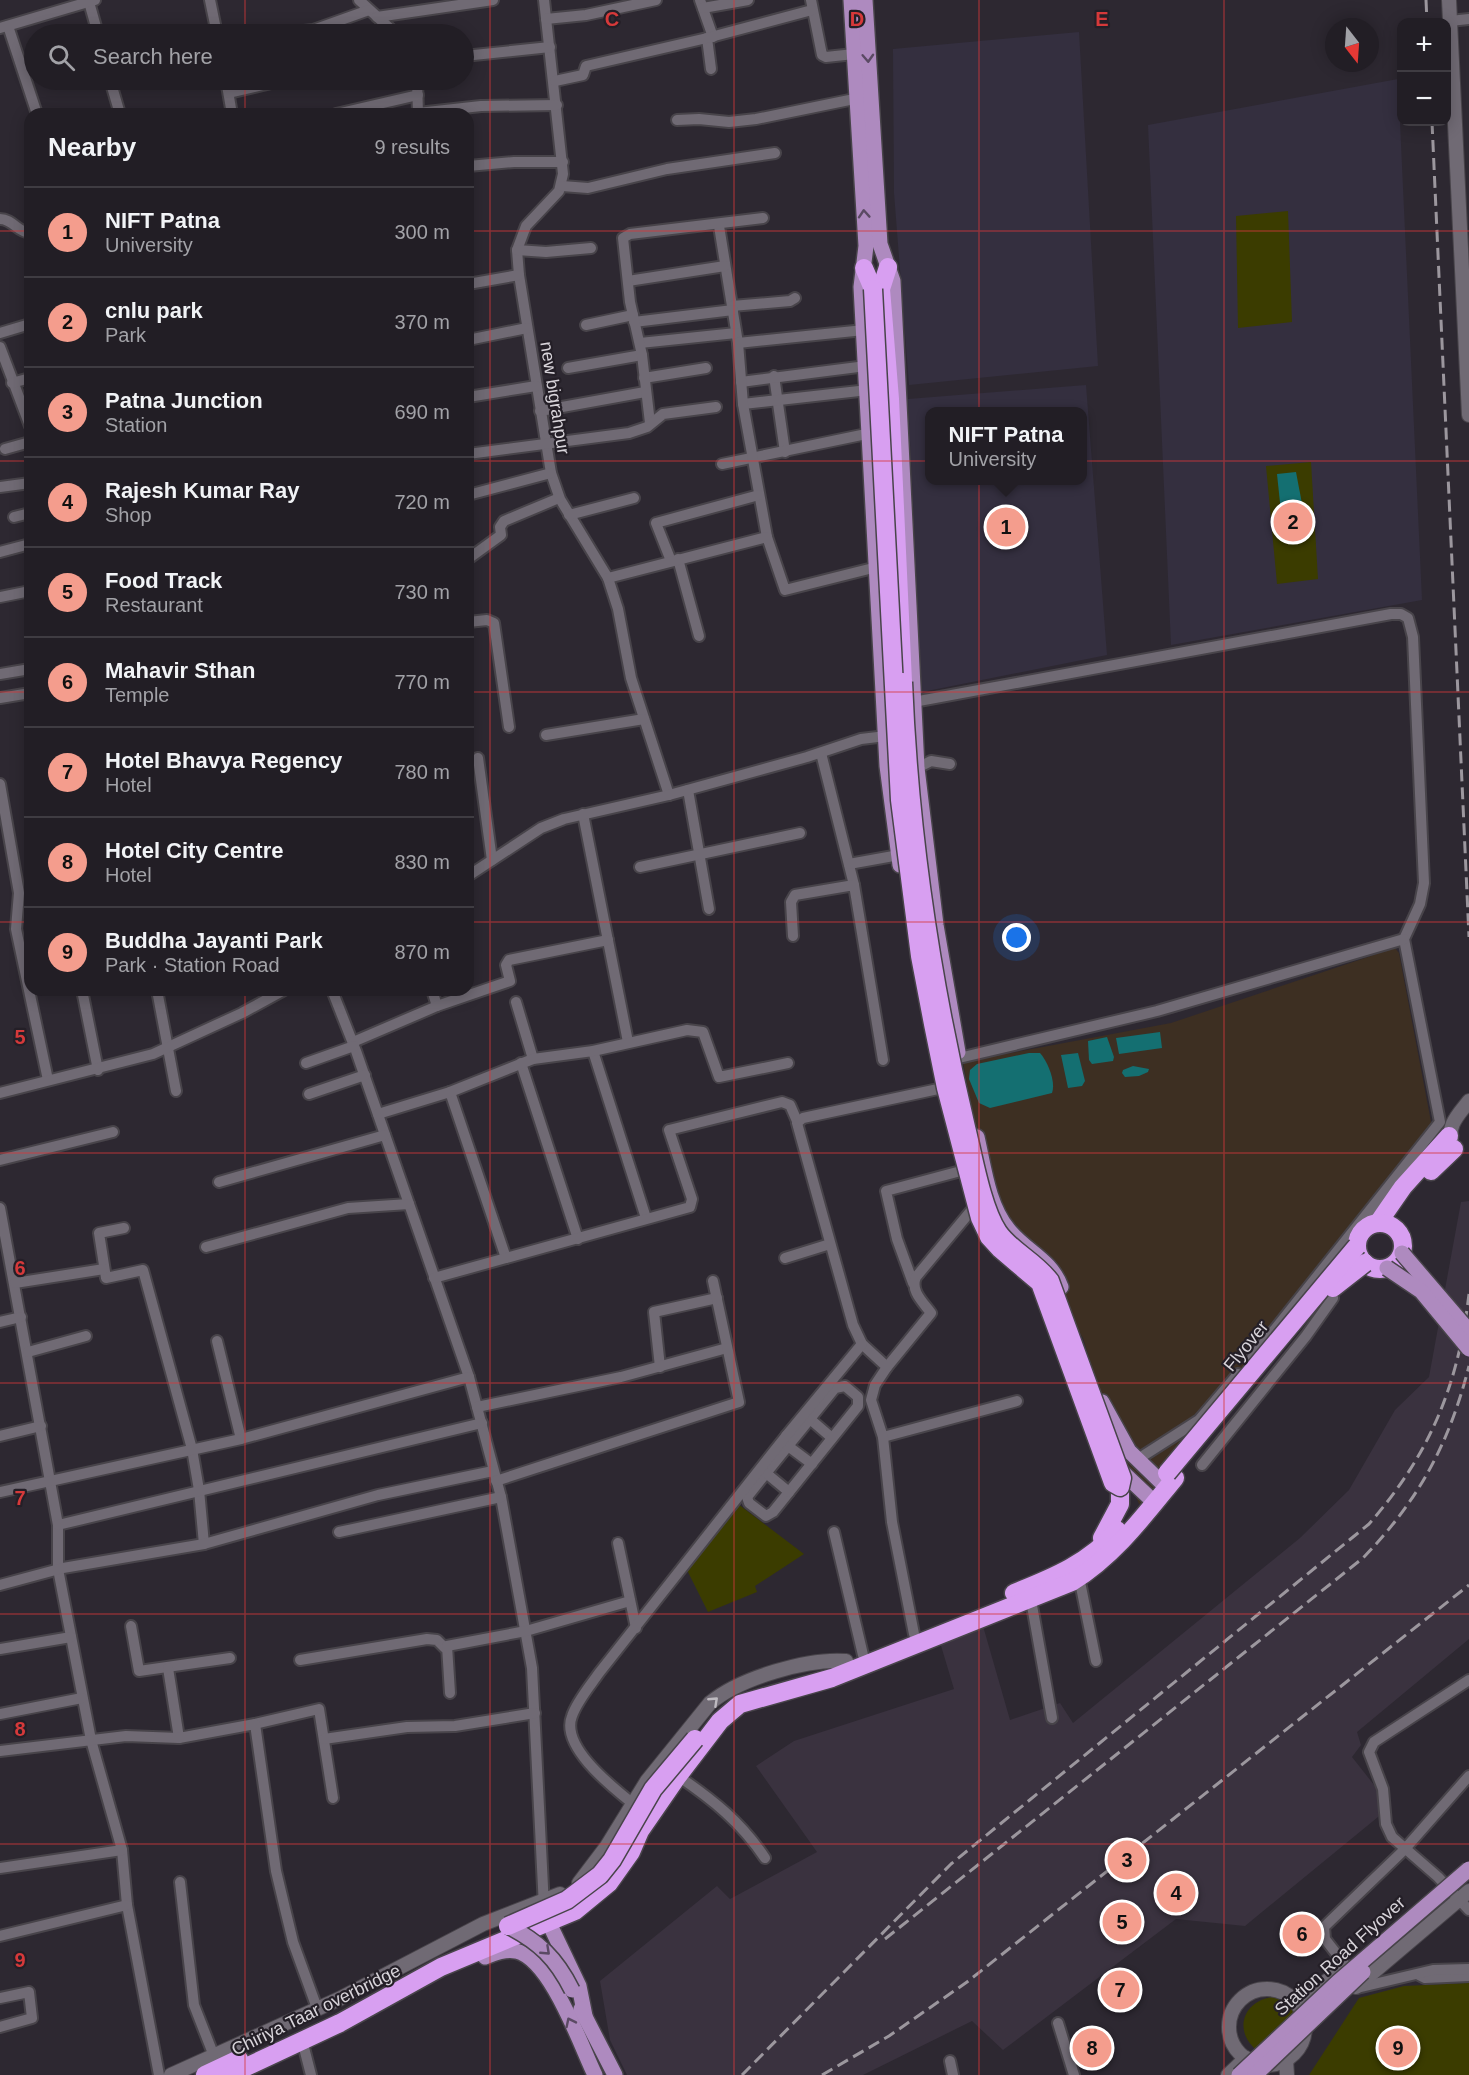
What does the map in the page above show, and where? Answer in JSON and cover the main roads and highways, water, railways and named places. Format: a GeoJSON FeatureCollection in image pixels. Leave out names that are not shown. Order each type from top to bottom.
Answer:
{"type":"FeatureCollection","features":[{"type":"Feature","properties":{"kind":"highway"},"geometry":{"type":"LineString","coordinates":[[888,267],[877,289],[900,800],[920,956],[935,1035],[980,1218],[989,1237],[1000,1249],[1040,1283],[1113,1483],[1120,1487]]}},
{"type":"Feature","properties":{"kind":"highway"},"geometry":{"type":"LineString","coordinates":[[399,1989],[489,1946],[575,1911],[609,1883],[631,1852],[640,1831],[678,1776],[720,1721],[740,1704],[831,1678],[1031,1599],[1079,1577],[1098,1556],[1118,1510],[1122,1478],[1050,1281],[1040,1267],[998,1232],[975,1163],[954,1076],[927,929],[906,754],[890,399],[877,289],[864,268]]}},
{"type":"Feature","properties":{"kind":"highway","name":"Flyover"},"geometry":{"type":"LineString","coordinates":[[1168,1480],[1357,1246],[1360,1234],[1368,1226],[1383,1224],[1403,1187],[1451,1142]]}},
{"type":"Feature","properties":{"kind":"highway"},"geometry":{"type":"LineString","coordinates":[[1357,1246],[1358,1254],[1365,1263],[1375,1269],[1387,1268],[1396,1262],[1402,1252],[1403,1241],[1398,1231],[1383,1224]]}},
{"type":"Feature","properties":{"kind":"highway","name":"Flyover"},"geometry":{"type":"LineString","coordinates":[[1168,1480],[1338,1282],[1365,1263]]}},
{"type":"Feature","properties":{"kind":"highway"},"geometry":{"type":"LineString","coordinates":[[1098,1556],[1121,1544],[1151,1499],[1168,1480]]}},
{"type":"Feature","properties":{"kind":"highway","name":"Chiriya Taar overbridge"},"geometry":{"type":"LineString","coordinates":[[205,2075],[322,2017],[342,2011],[436,1958],[567,1900],[600,1875],[612,1860],[653,1789],[726,1706],[749,1693],[855,1658],[1098,1556]]}},
{"type":"Feature","properties":{"kind":"highway","name":"Chiriya Taar overbridge"},"geometry":{"type":"LineString","coordinates":[[229,2075],[340,2023],[399,1989]]}},
{"type":"Feature","properties":{"kind":"main road"},"geometry":{"type":"LineString","coordinates":[[851,0],[854,54],[863,97]]}},
{"type":"Feature","properties":{"kind":"main road"},"geometry":{"type":"LineString","coordinates":[[865,0],[863,97],[873,245],[864,268],[861,287],[871,434],[886,736],[898,855],[917,981],[938,1089],[959,1172],[970,1212],[984,1244],[1024,1278],[1034,1290],[1069,1387],[1098,1447],[1151,1499]]}},
{"type":"Feature","properties":{"kind":"main road"},"geometry":{"type":"LineString","coordinates":[[873,245],[888,267],[893,281],[917,768],[936,925],[959,1058],[984,1164],[993,1200],[1009,1231],[1047,1262],[1057,1277],[1112,1424],[1129,1451],[1138,1460],[1168,1480]]}},
{"type":"Feature","properties":{"kind":"main road"},"geometry":{"type":"LineString","coordinates":[[1402,1252],[1469,1331]]}},
{"type":"Feature","properties":{"kind":"main road"},"geometry":{"type":"LineString","coordinates":[[1387,1268],[1420,1291],[1469,1349]]}},
{"type":"Feature","properties":{"kind":"main road"},"geometry":{"type":"LineString","coordinates":[[1069,1387],[1094,1379]]}},
{"type":"Feature","properties":{"kind":"main road","name":"Station Road Flyover"},"geometry":{"type":"LineString","coordinates":[[1239,2075],[1338,1982],[1469,1869]]}},
{"type":"Feature","properties":{"kind":"main road","name":"Station Road Flyover"},"geometry":{"type":"LineString","coordinates":[[1257,2069],[1469,1879]]}},
{"type":"Feature","properties":{"kind":"main road"},"geometry":{"type":"LineString","coordinates":[[549,1923],[571,1965],[582,1996],[585,2016]]}},
{"type":"Feature","properties":{"kind":"main road"},"geometry":{"type":"LineString","coordinates":[[508,1926],[544,1948],[555,1959],[615,2075]]}},
{"type":"Feature","properties":{"kind":"main road","name":"Chiriya Taar overbridge"},"geometry":{"type":"LineString","coordinates":[[399,1989],[438,1978],[505,1950],[518,1952],[535,1960],[553,1988],[595,2075]]}},
{"type":"Feature","properties":{"kind":"water"},"geometry":{"type":"Polygon","coordinates":[[[1296,472],[1303,509],[1281,512],[1277,474],[1296,472]]]}},
{"type":"Feature","properties":{"kind":"water"},"geometry":{"type":"Polygon","coordinates":[[[1160,1032],[1162,1048],[1119,1054],[1116,1038],[1160,1032]]]}},
{"type":"Feature","properties":{"kind":"water"},"geometry":{"type":"Polygon","coordinates":[[[1107,1037],[1114,1057],[1113,1061],[1092,1064],[1089,1060],[1088,1041],[1107,1037]]]}},
{"type":"Feature","properties":{"kind":"water"},"geometry":{"type":"Polygon","coordinates":[[[1029,1053],[1040,1053],[1046,1062],[1052,1078],[1052,1093],[990,1108],[979,1103],[969,1079],[970,1070],[977,1064],[1029,1053]]]}},
{"type":"Feature","properties":{"kind":"water"},"geometry":{"type":"Polygon","coordinates":[[[1078,1053],[1085,1081],[1082,1086],[1068,1088],[1061,1055],[1078,1053]]]}},
{"type":"Feature","properties":{"kind":"water"},"geometry":{"type":"Polygon","coordinates":[[[1133,1066],[1149,1069],[1148,1072],[1139,1076],[1125,1077],[1123,1070],[1133,1066]]]}},
{"type":"Feature","properties":{"kind":"railway"},"geometry":{"type":"LineString","coordinates":[[1426,0],[1427,18]]}},
{"type":"Feature","properties":{"kind":"railway"},"geometry":{"type":"LineString","coordinates":[[1432,126],[1469,937]]}},
{"type":"Feature","properties":{"kind":"railway"},"geometry":{"type":"LineString","coordinates":[[742,2075],[951,1864],[1369,1524],[1409,1471],[1438,1417],[1457,1359],[1469,1294]]}},
{"type":"Feature","properties":{"kind":"railway"},"geometry":{"type":"LineString","coordinates":[[885,1939],[1363,1558],[1400,1514],[1429,1470],[1452,1421],[1469,1366]]}},
{"type":"Feature","properties":{"kind":"railway"},"geometry":{"type":"LineString","coordinates":[[822,2075],[889,2036],[967,1982],[1469,1585]]}},
{"type":"Feature","properties":{"kind":"place","name":"cnlu park"},"geometry":{"type":"Point","coordinates":[1293,522]}},
{"type":"Feature","properties":{"kind":"place","name":"NIFT Patna"},"geometry":{"type":"Point","coordinates":[1006,527]}},
{"type":"Feature","properties":{"kind":"place","name":"Patna Junction"},"geometry":{"type":"Point","coordinates":[1127,1860]}},
{"type":"Feature","properties":{"kind":"place","name":"Rajesh Kumar Ray"},"geometry":{"type":"Point","coordinates":[1176,1893]}},
{"type":"Feature","properties":{"kind":"place","name":"Food Track"},"geometry":{"type":"Point","coordinates":[1122,1922]}},
{"type":"Feature","properties":{"kind":"place","name":"Mahavir Sthan"},"geometry":{"type":"Point","coordinates":[1302,1934]}},
{"type":"Feature","properties":{"kind":"place","name":"Hotel Bhavya Regency"},"geometry":{"type":"Point","coordinates":[1120,1990]}},
{"type":"Feature","properties":{"kind":"place","name":"Hotel City Centre"},"geometry":{"type":"Point","coordinates":[1092,2048]}},
{"type":"Feature","properties":{"kind":"place","name":"Buddha Jayanti Park"},"geometry":{"type":"Point","coordinates":[1398,2048]}}]}
